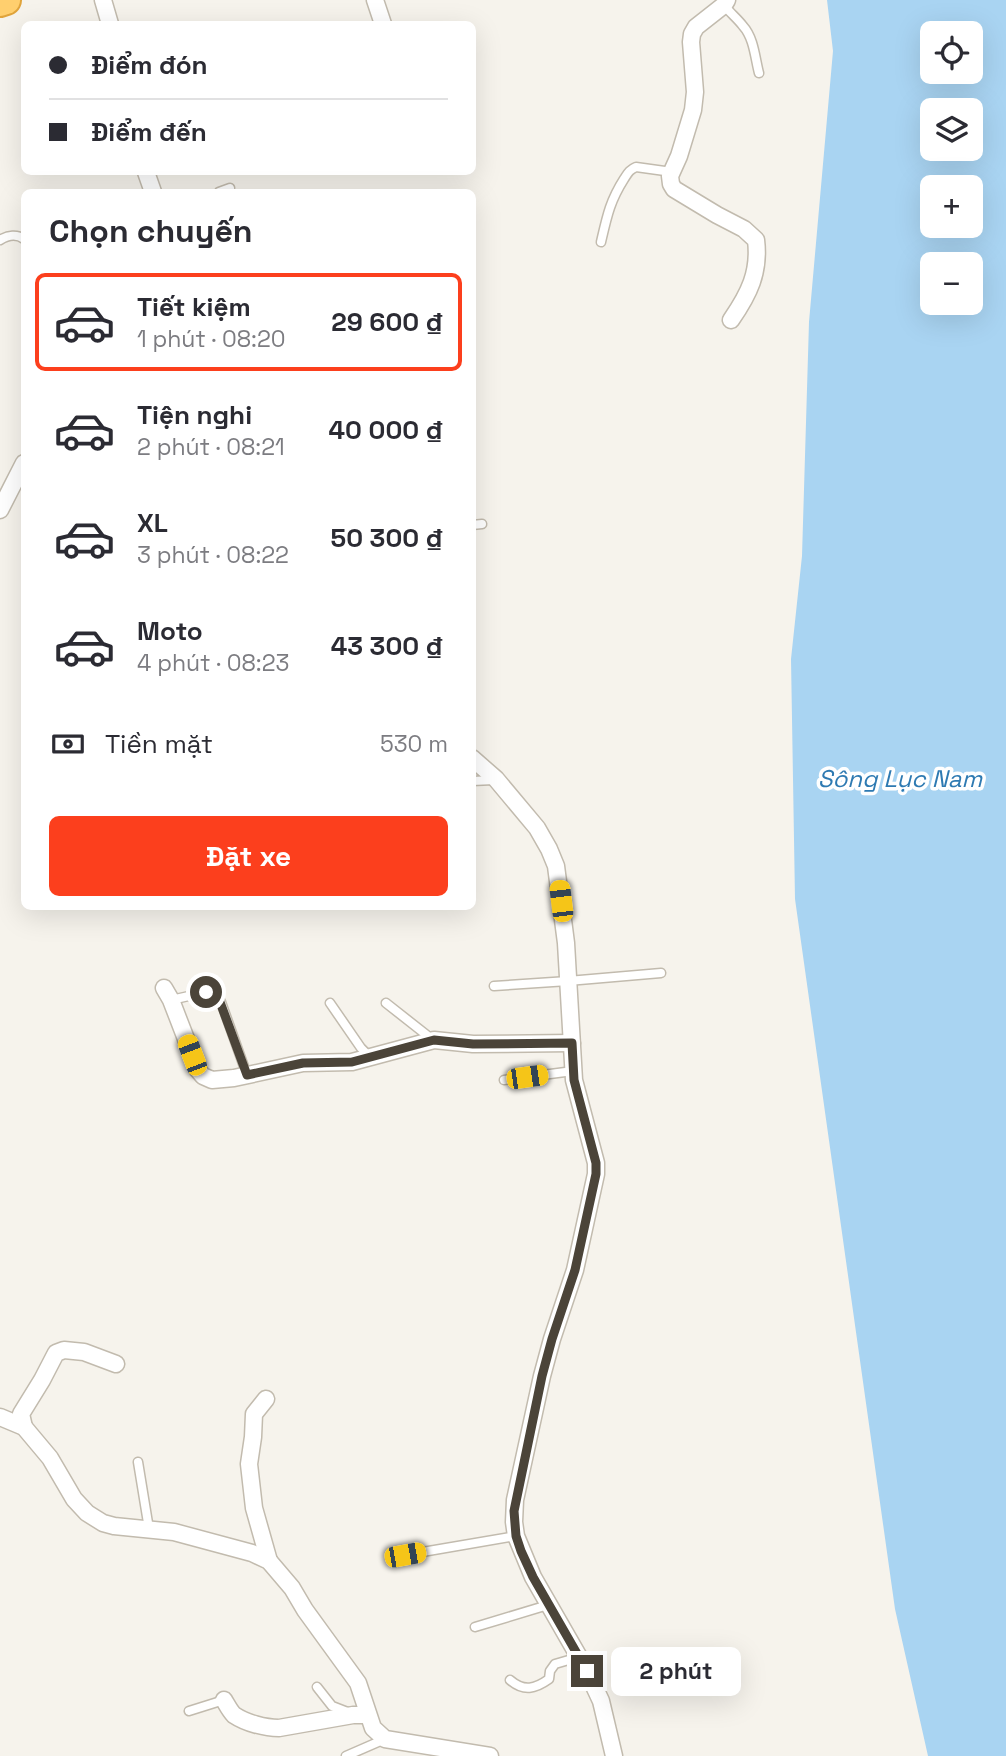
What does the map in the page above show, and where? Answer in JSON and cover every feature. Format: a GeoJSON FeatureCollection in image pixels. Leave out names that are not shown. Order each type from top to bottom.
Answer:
{"type":"FeatureCollection","features":[{"type":"Feature","properties":{"kind":"highway"},"geometry":{"type":"LineString","coordinates":[[0,2],[6,0]]}},
{"type":"Feature","properties":{"kind":"street"},"geometry":{"type":"LineString","coordinates":[[103,0],[109,21]]}},
{"type":"Feature","properties":{"kind":"street"},"geometry":{"type":"LineString","coordinates":[[375,0],[382,21]]}},
{"type":"Feature","properties":{"kind":"street"},"geometry":{"type":"LineString","coordinates":[[726,3],[692,33],[695,92],[693,110],[672,172],[671,184],[674,189],[744,229],[755,240],[756,268],[745,300],[731,320]]}},
{"type":"Feature","properties":{"kind":"street"},"geometry":{"type":"LineString","coordinates":[[0,510],[21,469]]}},
{"type":"Feature","properties":{"kind":"street"},"geometry":{"type":"LineString","coordinates":[[476,762],[496,779],[537,828],[556,866],[566,943],[574,1080],[596,1163],[596,1174],[575,1270],[542,1376],[515,1500],[516,1536],[533,1577],[601,1701],[614,1756]]}},
{"type":"Feature","properties":{"kind":"street"},"geometry":{"type":"LineString","coordinates":[[167,994],[198,1070],[212,1080],[303,1063],[352,1062],[434,1040],[473,1044],[572,1043]]}},
{"type":"Feature","properties":{"kind":"street"},"geometry":{"type":"LineString","coordinates":[[13,1422],[21,1414],[56,1353],[64,1350],[84,1352],[116,1364]]}},
{"type":"Feature","properties":{"kind":"street"},"geometry":{"type":"LineString","coordinates":[[267,1399],[254,1414],[249,1464],[254,1508],[269,1561]]}},
{"type":"Feature","properties":{"kind":"street"},"geometry":{"type":"LineString","coordinates":[[0,1408],[50,1458],[74,1499],[87,1513],[103,1523],[174,1532],[252,1553],[269,1561],[292,1588],[358,1683],[361,1715],[385,1739],[490,1756]]}},
{"type":"Feature","properties":{"kind":"street"},"geometry":{"type":"LineString","coordinates":[[224,1700],[232,1713],[269,1728],[361,1715]]}},
{"type":"Feature","properties":{"kind":"lane"},"geometry":{"type":"LineString","coordinates":[[726,3],[733,17],[744,26],[750,38],[759,74]]}},
{"type":"Feature","properties":{"kind":"lane"},"geometry":{"type":"LineString","coordinates":[[601,242],[613,195],[630,169],[636,167],[672,172]]}},
{"type":"Feature","properties":{"kind":"lane"},"geometry":{"type":"LineString","coordinates":[[0,240],[6,236],[21,237]]}},
{"type":"Feature","properties":{"kind":"lane"},"geometry":{"type":"LineString","coordinates":[[476,781],[496,779]]}},
{"type":"Feature","properties":{"kind":"lane"},"geometry":{"type":"LineString","coordinates":[[494,986],[661,973]]}},
{"type":"Feature","properties":{"kind":"lane"},"geometry":{"type":"LineString","coordinates":[[167,994],[211,991],[216,995],[247,1075]]}},
{"type":"Feature","properties":{"kind":"lane"},"geometry":{"type":"LineString","coordinates":[[330,1003],[370,1057]]}},
{"type":"Feature","properties":{"kind":"lane"},"geometry":{"type":"LineString","coordinates":[[386,1003],[434,1040]]}},
{"type":"Feature","properties":{"kind":"lane"},"geometry":{"type":"LineString","coordinates":[[504,1080],[573,1071]]}},
{"type":"Feature","properties":{"kind":"lane"},"geometry":{"type":"LineString","coordinates":[[138,1462],[149,1529]]}},
{"type":"Feature","properties":{"kind":"lane"},"geometry":{"type":"LineString","coordinates":[[405,1555],[516,1536]]}},
{"type":"Feature","properties":{"kind":"lane"},"geometry":{"type":"LineString","coordinates":[[475,1627],[548,1605]]}},
{"type":"Feature","properties":{"kind":"lane"},"geometry":{"type":"LineString","coordinates":[[510,1680],[524,1689],[535,1686],[549,1679],[555,1664],[579,1657]]}},
{"type":"Feature","properties":{"kind":"lane"},"geometry":{"type":"LineString","coordinates":[[317,1688],[332,1706],[361,1715]]}},
{"type":"Feature","properties":{"kind":"lane"},"geometry":{"type":"LineString","coordinates":[[189,1711],[224,1700]]}},
{"type":"Feature","properties":{"kind":"lane"},"geometry":{"type":"LineString","coordinates":[[346,1756],[385,1739]]}},
{"type":"Feature","properties":{"kind":"water","name":"Sông Lục Nam"},"geometry":{"type":"Polygon","coordinates":[[[827,0],[1006,0],[1006,1756],[928,1756],[895,1609],[795,899],[791,659],[802,556],[809,322],[833,51],[827,0]]]}},
{"type":"Feature","properties":{"kind":"route"},"geometry":{"type":"LineString","coordinates":[[206,992],[211,991],[220,1002],[247,1075],[303,1063],[352,1062],[434,1040],[473,1044],[572,1043],[574,1080],[596,1163],[596,1174],[575,1270],[542,1376],[515,1500],[514,1522],[521,1551],[533,1577],[587,1671]]}}]}
